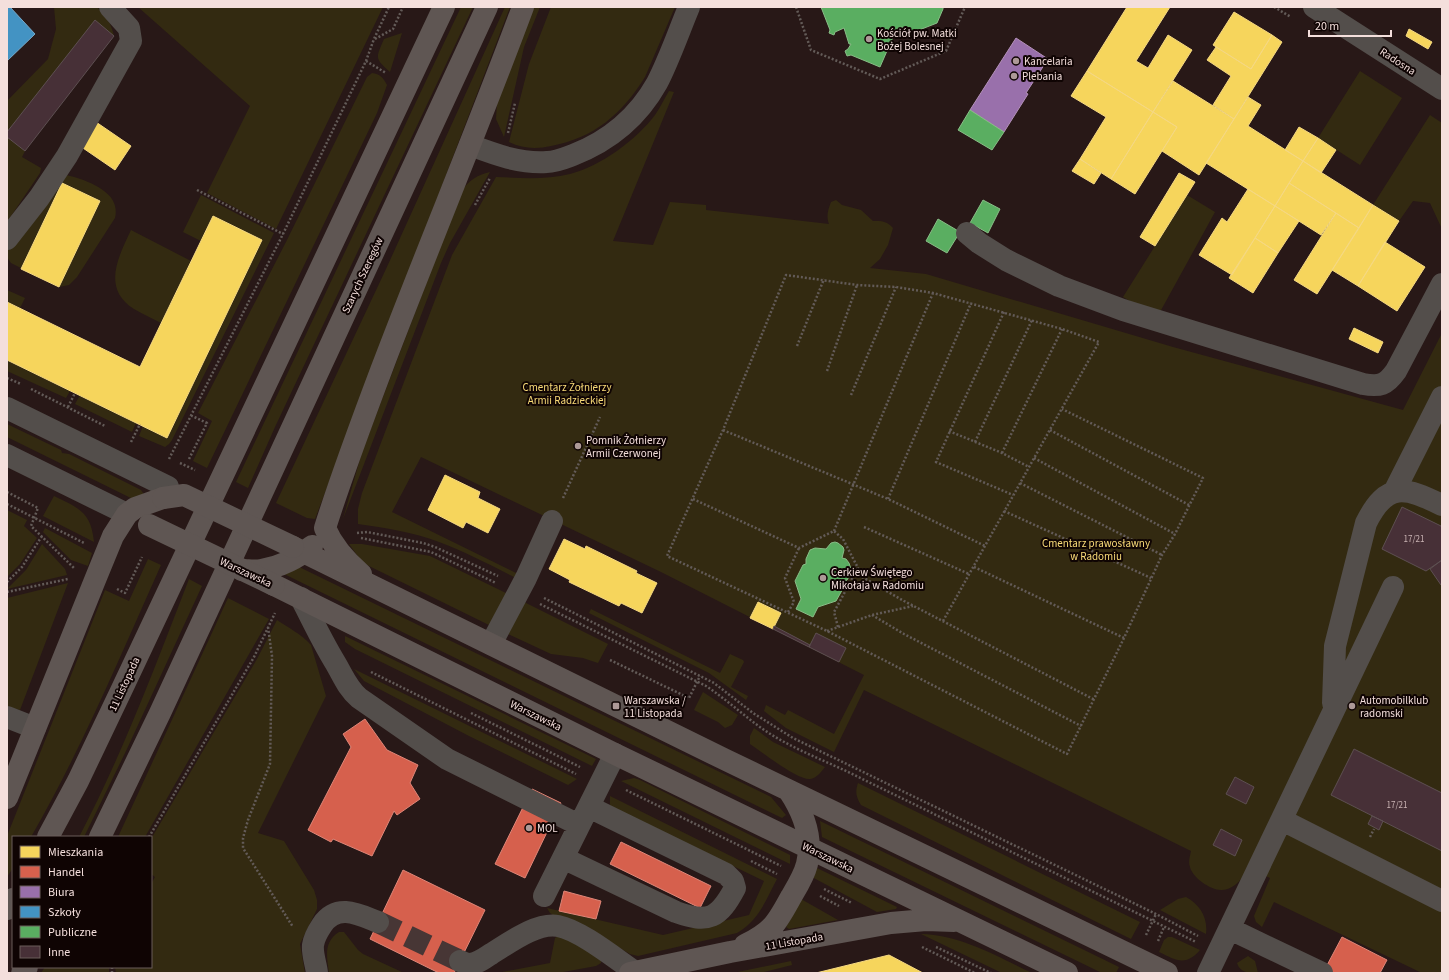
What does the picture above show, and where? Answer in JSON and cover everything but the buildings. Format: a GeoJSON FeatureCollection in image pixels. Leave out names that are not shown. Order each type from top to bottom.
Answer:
{"type":"FeatureCollection","features":[{"type":"Feature","properties":{"kind":"main road","name":"11 Listopada"},"geometry":{"type":"LineString","coordinates":[[49,836],[78,781],[444,7]]}},
{"type":"Feature","properties":{"kind":"main road","name":"Szarych Szeregów"},"geometry":{"type":"LineString","coordinates":[[100,836],[160,713],[486,7]]}},
{"type":"Feature","properties":{"kind":"main road"},"geometry":{"type":"LineString","coordinates":[[242,570],[259,571],[273,567],[294,554],[312,547],[325,528],[404,309],[470,145],[523,7]]}},
{"type":"Feature","properties":{"kind":"main road"},"geometry":{"type":"LineString","coordinates":[[7,798],[106,551],[127,514],[135,508],[171,493],[294,554],[376,588],[1166,973]]}},
{"type":"Feature","properties":{"kind":"main road","name":"Warszawska"},"geometry":{"type":"LineString","coordinates":[[127,514],[301,598],[615,754],[1066,973]]}},
{"type":"Feature","properties":{"kind":"main road"},"geometry":{"type":"LineString","coordinates":[[325,528],[338,551],[376,588]]}},
{"type":"Feature","properties":{"kind":"main road"},"geometry":{"type":"LineString","coordinates":[[730,952],[763,936],[773,928],[802,877],[807,864],[809,848],[803,816],[789,790]]}},
{"type":"Feature","properties":{"kind":"main road","name":"11 Listopada"},"geometry":{"type":"LineString","coordinates":[[633,973],[730,952],[891,923],[926,920],[960,921]]}},
{"type":"Feature","properties":{"kind":"street"},"geometry":{"type":"LineString","coordinates":[[7,239],[39,198],[67,156],[131,41],[129,28],[110,7]]}},
{"type":"Feature","properties":{"kind":"street"},"geometry":{"type":"LineString","coordinates":[[470,145],[511,159],[547,162],[565,158],[587,150],[603,141],[618,130],[637,112],[654,88],[689,7]]}},
{"type":"Feature","properties":{"kind":"street","name":"Radosna"},"geometry":{"type":"LineString","coordinates":[[1314,7],[1442,89]]}},
{"type":"Feature","properties":{"kind":"street"},"geometry":{"type":"LineString","coordinates":[[967,233],[979,243],[1006,260],[1059,286],[1131,312],[1363,384],[1375,386],[1382,385],[1390,380],[1396,371],[1442,284]]}},
{"type":"Feature","properties":{"kind":"street"},"geometry":{"type":"LineString","coordinates":[[1394,492],[1442,397]]}},
{"type":"Feature","properties":{"kind":"street"},"geometry":{"type":"LineString","coordinates":[[7,408],[171,493]]}},
{"type":"Feature","properties":{"kind":"street","name":"Warszawska"},"geometry":{"type":"LineString","coordinates":[[7,455],[127,514]]}},
{"type":"Feature","properties":{"kind":"street"},"geometry":{"type":"LineString","coordinates":[[1333,713],[1335,646],[1366,523],[1373,508],[1382,499],[1394,492],[1403,490],[1413,492],[1442,505]]}},
{"type":"Feature","properties":{"kind":"street"},"geometry":{"type":"LineString","coordinates":[[491,644],[552,521]]}},
{"type":"Feature","properties":{"kind":"street"},"geometry":{"type":"LineString","coordinates":[[1208,973],[1393,587]]}},
{"type":"Feature","properties":{"kind":"street"},"geometry":{"type":"LineString","coordinates":[[301,598],[321,636],[325,648],[349,688],[358,698],[447,758],[726,874],[733,881],[735,888],[727,902],[718,913],[703,919],[690,917],[676,912],[563,858]]}},
{"type":"Feature","properties":{"kind":"street"},"geometry":{"type":"LineString","coordinates":[[7,717],[35,728]]}},
{"type":"Feature","properties":{"kind":"street"},"geometry":{"type":"LineString","coordinates":[[544,896],[615,754]]}},
{"type":"Feature","properties":{"kind":"street"},"geometry":{"type":"LineString","coordinates":[[1282,820],[1442,900]]}},
{"type":"Feature","properties":{"kind":"street"},"geometry":{"type":"LineString","coordinates":[[317,973],[313,945],[317,932],[327,918],[340,912],[358,914],[378,922]]}},
{"type":"Feature","properties":{"kind":"street"},"geometry":{"type":"LineString","coordinates":[[460,961],[469,964],[479,962],[530,931],[550,926],[559,926],[580,934],[633,973]]}},
{"type":"Feature","properties":{"kind":"street"},"geometry":{"type":"LineString","coordinates":[[1230,929],[1322,973]]}},
{"type":"Feature","properties":{"kind":"path"},"geometry":{"type":"LineString","coordinates":[[169,458],[283,234],[366,61],[374,39],[389,7]]}},
{"type":"Feature","properties":{"kind":"path"},"geometry":{"type":"LineString","coordinates":[[374,39],[393,29],[403,7]]}},
{"type":"Feature","properties":{"kind":"path"},"geometry":{"type":"LineString","coordinates":[[796,7],[811,50],[880,79],[946,51],[965,7]]}},
{"type":"Feature","properties":{"kind":"path"},"geometry":{"type":"LineString","coordinates":[[197,190],[283,234]]}},
{"type":"Feature","properties":{"kind":"path"},"geometry":{"type":"LineString","coordinates":[[943,622],[1099,342],[1032,320],[933,293],[896,287],[857,285],[786,274],[723,430],[667,556],[827,631],[1067,754],[1124,638],[1162,555],[1175,534],[1203,478],[1062,409]]}},
{"type":"Feature","properties":{"kind":"path"},"geometry":{"type":"LineString","coordinates":[[797,346],[824,280]]}},
{"type":"Feature","properties":{"kind":"path"},"geometry":{"type":"LineString","coordinates":[[827,370],[857,285]]}},
{"type":"Feature","properties":{"kind":"path"},"geometry":{"type":"LineString","coordinates":[[851,395],[896,287]]}},
{"type":"Feature","properties":{"kind":"path"},"geometry":{"type":"LineString","coordinates":[[788,612],[794,602],[785,578],[799,548],[834,531],[933,293]]}},
{"type":"Feature","properties":{"kind":"path"},"geometry":{"type":"LineString","coordinates":[[888,499],[971,303]]}},
{"type":"Feature","properties":{"kind":"path"},"geometry":{"type":"LineString","coordinates":[[1004,312],[936,462],[1013,495]]}},
{"type":"Feature","properties":{"kind":"path"},"geometry":{"type":"LineString","coordinates":[[976,442],[1032,320]]}},
{"type":"Feature","properties":{"kind":"path"},"geometry":{"type":"LineString","coordinates":[[1002,453],[1062,329]]}},
{"type":"Feature","properties":{"kind":"path"},"geometry":{"type":"LineString","coordinates":[[66,411],[75,393]]}},
{"type":"Feature","properties":{"kind":"path"},"geometry":{"type":"LineString","coordinates":[[189,459],[207,423],[190,415]]}},
{"type":"Feature","properties":{"kind":"path"},"geometry":{"type":"LineString","coordinates":[[552,521],[600,417]]}},
{"type":"Feature","properties":{"kind":"path"},"geometry":{"type":"LineString","coordinates":[[129,446],[140,424]]}},
{"type":"Feature","properties":{"kind":"path"},"geometry":{"type":"LineString","coordinates":[[723,430],[888,499],[985,546]]}},
{"type":"Feature","properties":{"kind":"path"},"geometry":{"type":"LineString","coordinates":[[1050,430],[1189,505]]}},
{"type":"Feature","properties":{"kind":"path"},"geometry":{"type":"LineString","coordinates":[[949,431],[1002,453],[1029,467]]}},
{"type":"Feature","properties":{"kind":"path"},"geometry":{"type":"LineString","coordinates":[[1034,458],[1175,534]]}},
{"type":"Feature","properties":{"kind":"path"},"geometry":{"type":"LineString","coordinates":[[1020,483],[1162,555]]}},
{"type":"Feature","properties":{"kind":"path"},"geometry":{"type":"LineString","coordinates":[[7,492],[38,508],[31,526],[77,572]]}},
{"type":"Feature","properties":{"kind":"path"},"geometry":{"type":"LineString","coordinates":[[692,499],[799,548]]}},
{"type":"Feature","properties":{"kind":"path"},"geometry":{"type":"LineString","coordinates":[[7,504],[85,544]]}},
{"type":"Feature","properties":{"kind":"path"},"geometry":{"type":"LineString","coordinates":[[1004,511],[1151,578]]}},
{"type":"Feature","properties":{"kind":"path"},"geometry":{"type":"LineString","coordinates":[[864,527],[969,574]]}},
{"type":"Feature","properties":{"kind":"path"},"geometry":{"type":"LineString","coordinates":[[834,531],[843,539],[858,568],[834,612],[838,627]]}},
{"type":"Feature","properties":{"kind":"path"},"geometry":{"type":"LineString","coordinates":[[1198,943],[844,770],[785,743],[749,719],[716,693],[697,682],[519,590],[435,547],[423,543],[367,532],[355,534],[431,552],[519,590],[714,682],[753,713],[793,738],[1156,914],[1200,938]]}},
{"type":"Feature","properties":{"kind":"path"},"geometry":{"type":"LineString","coordinates":[[7,582],[22,567],[42,536]]}},
{"type":"Feature","properties":{"kind":"path"},"geometry":{"type":"LineString","coordinates":[[125,593],[142,557]]}},
{"type":"Feature","properties":{"kind":"path"},"geometry":{"type":"LineString","coordinates":[[974,567],[1124,638]]}},
{"type":"Feature","properties":{"kind":"path"},"geometry":{"type":"LineString","coordinates":[[856,573],[943,622],[1094,700]]}},
{"type":"Feature","properties":{"kind":"path"},"geometry":{"type":"LineString","coordinates":[[7,592],[75,578]]}},
{"type":"Feature","properties":{"kind":"path"},"geometry":{"type":"LineString","coordinates":[[827,631],[872,615],[914,606]]}},
{"type":"Feature","properties":{"kind":"path"},"geometry":{"type":"LineString","coordinates":[[150,836],[254,657],[277,611]]}},
{"type":"Feature","properties":{"kind":"path"},"geometry":{"type":"LineString","coordinates":[[872,615],[904,634],[1081,726]]}},
{"type":"Feature","properties":{"kind":"path"},"geometry":{"type":"LineString","coordinates":[[268,627],[272,656],[270,764],[248,820],[243,838],[243,848],[299,935],[313,945]]}},
{"type":"Feature","properties":{"kind":"path"},"geometry":{"type":"LineString","coordinates":[[610,660],[689,698],[700,676]]}},
{"type":"Feature","properties":{"kind":"path"},"geometry":{"type":"LineString","coordinates":[[932,945],[991,973]]}},
{"type":"Feature","properties":{"kind":"green space"},"geometry":{"type":"Polygon","coordinates":[[[54,7],[97,7],[108,20],[114,36],[95,21],[7,132],[7,101],[48,59],[56,29],[54,7]]]}},
{"type":"Feature","properties":{"kind":"green space"},"geometry":{"type":"Polygon","coordinates":[[[138,7],[383,7],[276,229],[207,193],[250,106],[138,7]]]}},
{"type":"Feature","properties":{"kind":"green space"},"geometry":{"type":"Polygon","coordinates":[[[461,7],[473,7],[275,427],[248,488],[236,482],[461,7]]]}},
{"type":"Feature","properties":{"kind":"green space"},"geometry":{"type":"Polygon","coordinates":[[[505,7],[510,7],[315,519],[307,518],[276,503],[386,269],[505,7]]]}},
{"type":"Feature","properties":{"kind":"green space"},"geometry":{"type":"Polygon","coordinates":[[[532,7],[540,7],[524,47],[504,137],[496,119],[497,102],[532,7]]]}},
{"type":"Feature","properties":{"kind":"green space"},"geometry":{"type":"Polygon","coordinates":[[[551,7],[675,7],[645,77],[627,102],[616,113],[606,122],[581,137],[546,147],[525,147],[509,142],[529,64],[551,7]]]}},
{"type":"Feature","properties":{"kind":"green space"},"geometry":{"type":"Polygon","coordinates":[[[402,33],[390,72],[381,64],[379,60],[379,50],[384,39],[402,33]]]}},
{"type":"Feature","properties":{"kind":"green space"},"geometry":{"type":"Polygon","coordinates":[[[1360,71],[1402,98],[1360,165],[1318,138],[1360,71]]]}},
{"type":"Feature","properties":{"kind":"green space"},"geometry":{"type":"Polygon","coordinates":[[[372,73],[381,76],[387,85],[377,113],[207,468],[193,461],[212,421],[198,413],[286,242],[367,77],[372,73]]]}},
{"type":"Feature","properties":{"kind":"green space"},"geometry":{"type":"Polygon","coordinates":[[[669,91],[674,92],[613,241],[653,245],[670,202],[706,205],[706,210],[829,224],[829,208],[831,202],[836,200],[842,205],[861,210],[873,221],[884,222],[893,228],[888,245],[880,259],[870,268],[926,274],[1173,347],[1403,410],[1442,333],[1442,973],[1422,973],[1274,902],[1262,927],[1256,922],[1254,916],[1270,878],[1247,867],[1241,879],[1232,887],[1221,890],[1212,888],[1198,879],[1191,871],[1189,859],[1191,851],[864,690],[834,752],[786,728],[764,711],[766,705],[785,715],[788,710],[834,734],[864,675],[661,572],[421,457],[392,512],[520,575],[518,579],[449,546],[429,539],[399,531],[358,524],[358,509],[362,493],[452,255],[496,177],[533,178],[561,176],[594,165],[617,151],[638,134],[655,115],[669,91]]]}},
{"type":"Feature","properties":{"kind":"green space"},"geometry":{"type":"Polygon","coordinates":[[[1430,115],[1442,123],[1442,229],[1430,203],[1413,201],[1399,221],[1373,205],[1430,115]]]}},
{"type":"Feature","properties":{"kind":"green space"},"geometry":{"type":"Polygon","coordinates":[[[7,137],[25,151],[22,157],[41,168],[40,173],[7,222],[7,137]]]}},
{"type":"Feature","properties":{"kind":"green space"},"geometry":{"type":"Polygon","coordinates":[[[490,172],[450,243],[441,263],[343,519],[362,452],[461,192],[467,184],[474,179],[490,172]]]}},
{"type":"Feature","properties":{"kind":"green space"},"geometry":{"type":"Polygon","coordinates":[[[66,175],[95,185],[108,194],[113,200],[116,214],[115,218],[77,277],[69,285],[59,287],[11,263],[7,255],[13,242],[66,175]]]}},
{"type":"Feature","properties":{"kind":"green space"},"geometry":{"type":"Polygon","coordinates":[[[201,195],[274,233],[172,440],[165,447],[139,436],[143,426],[167,437],[262,240],[213,216],[201,241],[183,232],[201,195]]]}},
{"type":"Feature","properties":{"kind":"green space"},"geometry":{"type":"Polygon","coordinates":[[[1187,195],[1215,212],[1160,312],[1133,303],[1123,297],[1187,195]]]}},
{"type":"Feature","properties":{"kind":"green space"},"geometry":{"type":"Polygon","coordinates":[[[131,230],[191,261],[161,323],[134,309],[124,301],[115,282],[118,261],[131,230]]]}},
{"type":"Feature","properties":{"kind":"green space"},"geometry":{"type":"Polygon","coordinates":[[[7,290],[25,298],[20,308],[7,302],[7,290]]]}},
{"type":"Feature","properties":{"kind":"green space"},"geometry":{"type":"Polygon","coordinates":[[[7,360],[70,391],[66,398],[7,371],[7,360]]]}},
{"type":"Feature","properties":{"kind":"green space"},"geometry":{"type":"Polygon","coordinates":[[[80,395],[136,423],[132,432],[75,404],[80,395]]]}},
{"type":"Feature","properties":{"kind":"green space"},"geometry":{"type":"Polygon","coordinates":[[[7,424],[61,450],[62,453],[69,454],[141,490],[145,496],[139,502],[7,437],[7,424]]]}},
{"type":"Feature","properties":{"kind":"green space"},"geometry":{"type":"Polygon","coordinates":[[[54,496],[77,508],[87,517],[94,542],[43,516],[54,496]]]}},
{"type":"Feature","properties":{"kind":"green space"},"geometry":{"type":"Polygon","coordinates":[[[7,510],[27,520],[24,526],[37,538],[20,564],[7,577],[7,510]]]}},
{"type":"Feature","properties":{"kind":"green space"},"geometry":{"type":"Polygon","coordinates":[[[45,528],[92,553],[88,566],[71,560],[43,532],[45,528]]]}},
{"type":"Feature","properties":{"kind":"green space"},"geometry":{"type":"Polygon","coordinates":[[[42,544],[65,569],[67,575],[7,589],[26,570],[42,544]]]}},
{"type":"Feature","properties":{"kind":"green space"},"geometry":{"type":"Polygon","coordinates":[[[349,544],[362,544],[430,556],[508,594],[491,626],[362,562],[349,544]]]}},
{"type":"Feature","properties":{"kind":"green space"},"geometry":{"type":"Polygon","coordinates":[[[148,559],[161,565],[67,771],[32,836],[12,836],[12,870],[7,877],[7,836],[105,590],[129,601],[148,559]]]}},
{"type":"Feature","properties":{"kind":"green space"},"geometry":{"type":"Polygon","coordinates":[[[293,564],[771,797],[786,815],[782,818],[282,573],[293,564]]]}},
{"type":"Feature","properties":{"kind":"green space"},"geometry":{"type":"Polygon","coordinates":[[[189,579],[202,586],[126,751],[84,836],[80,836],[110,774],[151,677],[189,579]]]}},
{"type":"Feature","properties":{"kind":"green space"},"geometry":{"type":"Polygon","coordinates":[[[68,583],[20,710],[7,707],[7,598],[68,583]]]}},
{"type":"Feature","properties":{"kind":"green space"},"geometry":{"type":"Polygon","coordinates":[[[228,598],[269,619],[146,836],[118,836],[228,598]]]}},
{"type":"Feature","properties":{"kind":"green space"},"geometry":{"type":"Polygon","coordinates":[[[524,602],[608,644],[598,663],[583,658],[551,654],[508,634],[524,602]]]}},
{"type":"Feature","properties":{"kind":"green space"},"geometry":{"type":"Polygon","coordinates":[[[591,609],[720,673],[730,654],[743,660],[744,662],[731,687],[748,696],[746,700],[709,673],[589,613],[591,609]]]}},
{"type":"Feature","properties":{"kind":"green space"},"geometry":{"type":"Polygon","coordinates":[[[277,620],[299,634],[311,645],[326,696],[258,833],[284,841],[314,890],[317,900],[317,909],[300,944],[305,973],[116,973],[115,968],[152,968],[152,882],[155,877],[152,875],[152,837],[257,659],[277,620]]]}},
{"type":"Feature","properties":{"kind":"green space"},"geometry":{"type":"Polygon","coordinates":[[[345,636],[596,759],[592,766],[355,649],[345,642],[345,636]]]}},
{"type":"Feature","properties":{"kind":"green space"},"geometry":{"type":"Polygon","coordinates":[[[354,669],[577,779],[568,785],[469,736],[364,681],[354,669]]]}},
{"type":"Feature","properties":{"kind":"green space"},"geometry":{"type":"Polygon","coordinates":[[[703,692],[738,715],[732,725],[725,728],[718,722],[694,710],[703,692]]]}},
{"type":"Feature","properties":{"kind":"green space"},"geometry":{"type":"Polygon","coordinates":[[[754,728],[773,742],[825,767],[819,774],[810,779],[797,775],[750,744],[750,736],[754,728]]]}},
{"type":"Feature","properties":{"kind":"green space"},"geometry":{"type":"Polygon","coordinates":[[[634,778],[790,855],[790,864],[621,781],[634,778]]]}},
{"type":"Feature","properties":{"kind":"green space"},"geometry":{"type":"Polygon","coordinates":[[[858,783],[1140,922],[1131,939],[861,805],[856,794],[858,783]]]}},
{"type":"Feature","properties":{"kind":"green space"},"geometry":{"type":"Polygon","coordinates":[[[610,796],[777,879],[757,916],[745,928],[737,933],[638,956],[630,954],[584,927],[556,917],[550,913],[547,908],[663,935],[749,915],[764,881],[615,809],[610,805],[610,796]]]}},
{"type":"Feature","properties":{"kind":"green space"},"geometry":{"type":"Polygon","coordinates":[[[820,821],[1119,967],[1116,973],[1102,973],[822,837],[820,821]]]}},
{"type":"Feature","properties":{"kind":"green space"},"geometry":{"type":"Polygon","coordinates":[[[817,868],[897,907],[896,909],[877,912],[812,877],[817,868]]]}},
{"type":"Feature","properties":{"kind":"green space"},"geometry":{"type":"Polygon","coordinates":[[[1186,897],[1191,900],[1202,912],[1206,922],[1206,934],[1160,910],[1178,899],[1186,897]]]}},
{"type":"Feature","properties":{"kind":"green space"},"geometry":{"type":"Polygon","coordinates":[[[801,899],[838,920],[789,929],[786,927],[801,899]]]}},
{"type":"Feature","properties":{"kind":"green space"},"geometry":{"type":"Polygon","coordinates":[[[339,932],[344,932],[363,954],[404,973],[329,973],[327,956],[328,945],[330,940],[339,932]]]}},
{"type":"Feature","properties":{"kind":"green space"},"geometry":{"type":"Polygon","coordinates":[[[921,934],[936,935],[964,942],[992,953],[1032,973],[1002,973],[921,934]]]}},
{"type":"Feature","properties":{"kind":"green space"},"geometry":{"type":"Polygon","coordinates":[[[559,935],[601,958],[601,963],[596,966],[558,973],[497,973],[550,963],[555,938],[559,935]]]}},
{"type":"Feature","properties":{"kind":"green space"},"geometry":{"type":"Polygon","coordinates":[[[1168,937],[1172,937],[1200,950],[1190,959],[1180,960],[1170,957],[1159,952],[1164,940],[1168,937]]]}},
{"type":"Feature","properties":{"kind":"green space"},"geometry":{"type":"Polygon","coordinates":[[[1248,956],[1255,961],[1258,973],[1245,972],[1238,966],[1237,963],[1248,956]]]}},
{"type":"Feature","properties":{"kind":"green space"},"geometry":{"type":"Polygon","coordinates":[[[791,961],[792,965],[760,973],[733,973],[791,961]]]}},
{"type":"Feature","properties":{"kind":"green space"},"geometry":{"type":"Polygon","coordinates":[[[44,968],[109,968],[109,973],[41,973],[44,968]]]}},
{"type":"Feature","properties":{"kind":"tunnel"},"geometry":{"type":"LineString","coordinates":[[378,922],[460,961]]}},
{"type":"Feature","properties":{"kind":"place","name":"Kościół pw. Matki Bożej Bolesnej"},"geometry":{"type":"Point","coordinates":[869,39]}},
{"type":"Feature","properties":{"kind":"place","name":"Kancelaria"},"geometry":{"type":"Point","coordinates":[1016,61]}},
{"type":"Feature","properties":{"kind":"place","name":"Plebania"},"geometry":{"type":"Point","coordinates":[1014,76]}},
{"type":"Feature","properties":{"kind":"place","name":"Pomnik Żołnierzy Armii Czerwonej"},"geometry":{"type":"Point","coordinates":[578,446]}},
{"type":"Feature","properties":{"kind":"place","name":"Cerkiew Świętego Mikołaja w Radomiu"},"geometry":{"type":"Point","coordinates":[823,578]}},
{"type":"Feature","properties":{"kind":"place","name":"Warszawska / 11 Listopada"},"geometry":{"type":"Point","coordinates":[616,706]}},
{"type":"Feature","properties":{"kind":"place","name":"Automobilklub radomski"},"geometry":{"type":"Point","coordinates":[1352,706]}},
{"type":"Feature","properties":{"kind":"place","name":"MOL"},"geometry":{"type":"Point","coordinates":[529,828]}},
{"type":"Feature","properties":{"kind":"park label","name":"Cmentarz Żołnierzy Armii Radzieckiej"},"geometry":{"type":"Point","coordinates":[567,393]}},
{"type":"Feature","properties":{"kind":"park label","name":"Cmentarz prawosławny w Radomiu"},"geometry":{"type":"Point","coordinates":[1096,549]}}]}
